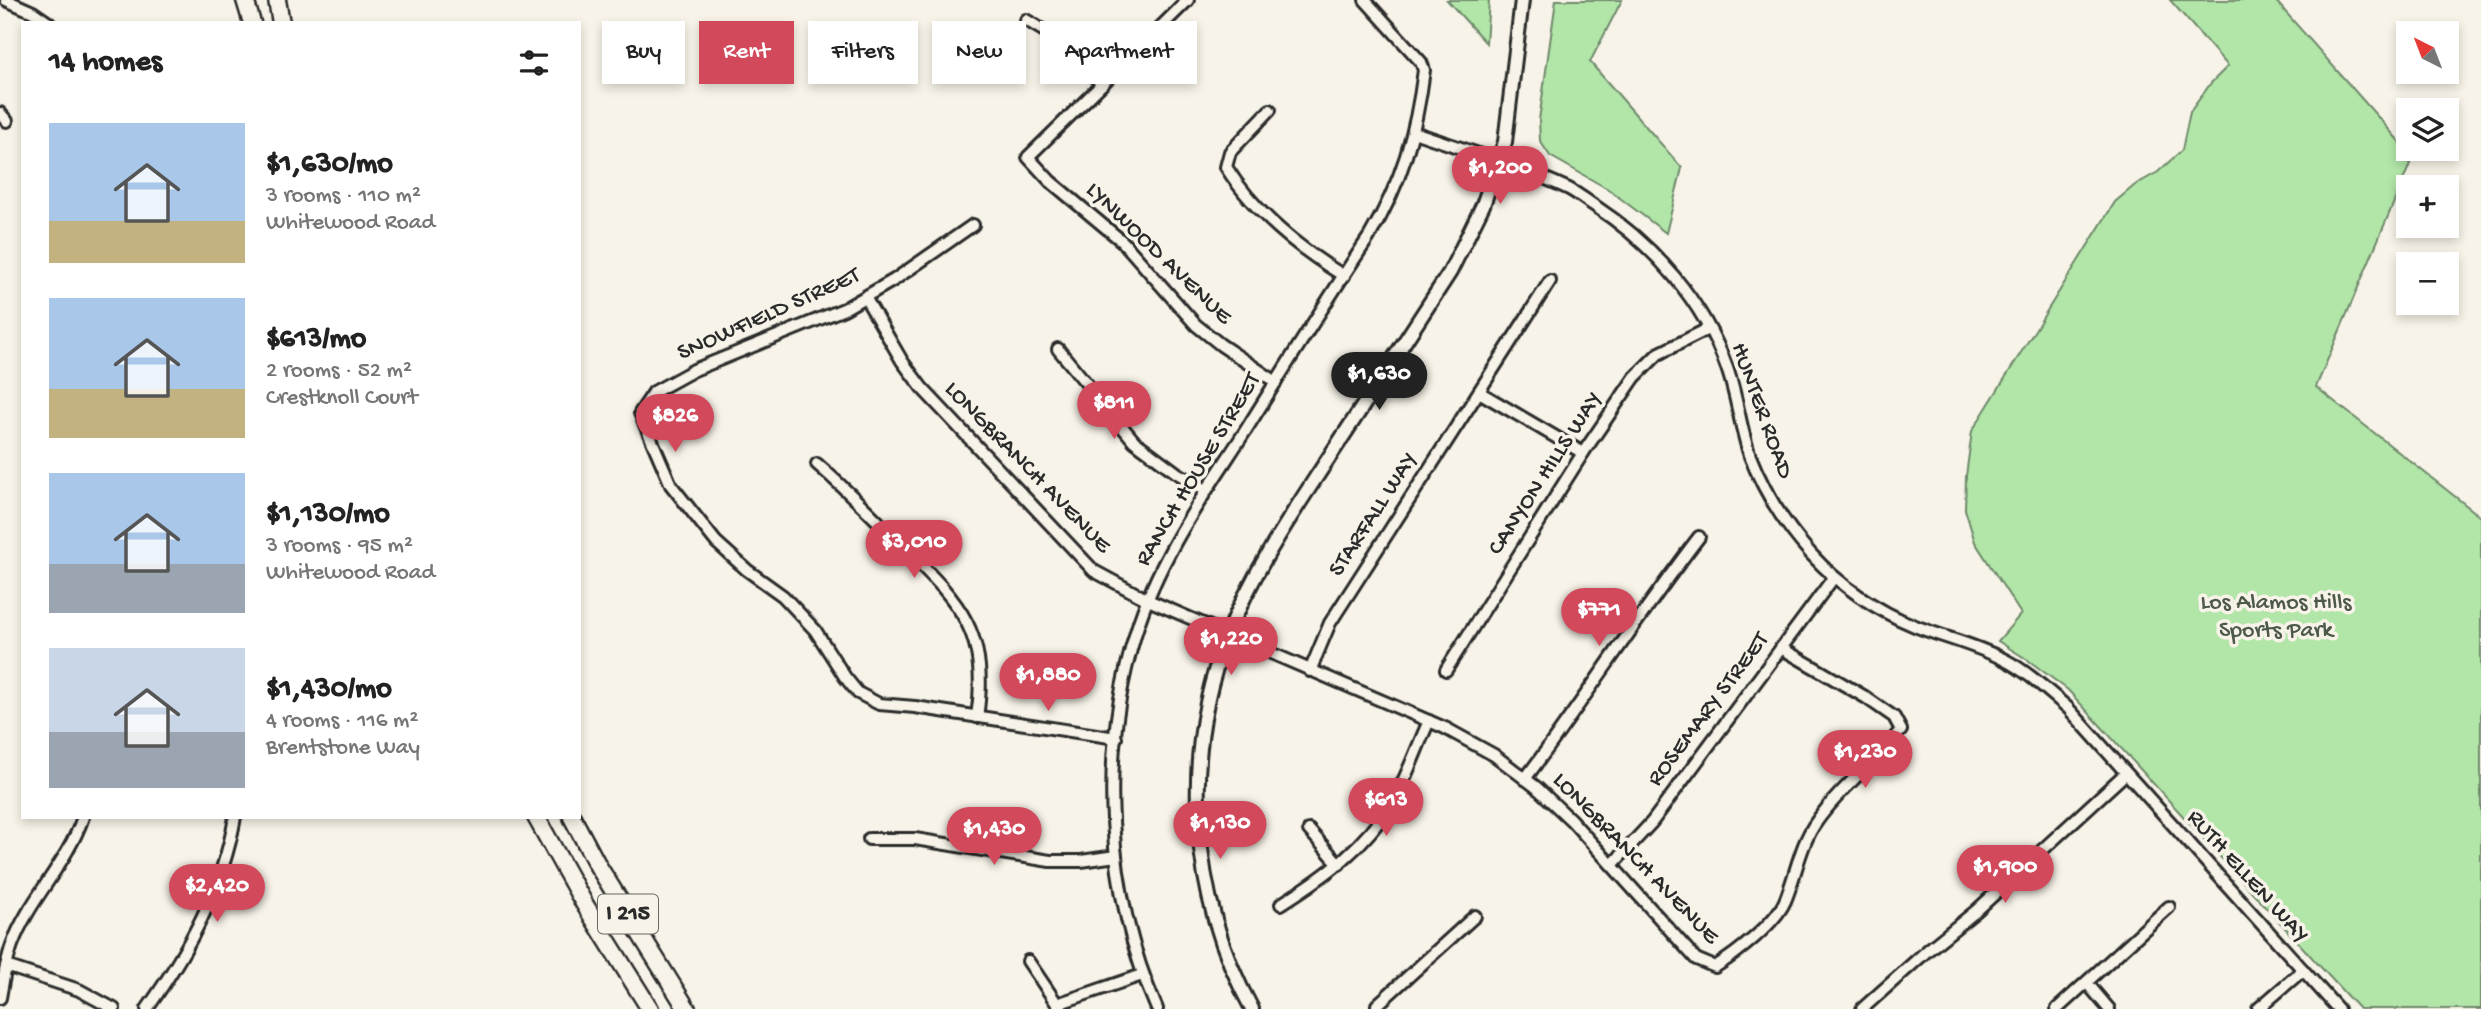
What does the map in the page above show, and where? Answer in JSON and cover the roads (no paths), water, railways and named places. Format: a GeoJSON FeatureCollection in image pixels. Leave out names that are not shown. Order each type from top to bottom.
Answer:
{"type":"FeatureCollection","features":[{"type":"Feature","properties":{"kind":"highway"},"geometry":{"type":"LineString","coordinates":[[245,0],[252,21]]}},
{"type":"Feature","properties":{"kind":"highway"},"geometry":{"type":"LineString","coordinates":[[250,0],[253,21]]}},
{"type":"Feature","properties":{"kind":"highway"},"geometry":{"type":"LineString","coordinates":[[276,0],[281,21]]}},
{"type":"Feature","properties":{"kind":"highway","name":"I 215"},"geometry":{"type":"LineString","coordinates":[[537,819],[585,905],[650,1009]]}},
{"type":"Feature","properties":{"kind":"highway","name":"I 215"},"geometry":{"type":"LineString","coordinates":[[573,819],[598,866],[687,1009]]}},
{"type":"Feature","properties":{"kind":"main road"},"geometry":{"type":"LineString","coordinates":[[1252,1009],[1231,966],[1219,930],[1206,882],[1200,843],[1198,783],[1203,726],[1211,686],[1227,635],[1248,589],[1275,541],[1450,272],[1469,236],[1498,162],[1509,118],[1522,0]]}},
{"type":"Feature","properties":{"kind":"street"},"geometry":{"type":"LineString","coordinates":[[6,0],[46,21]]}},
{"type":"Feature","properties":{"kind":"street"},"geometry":{"type":"LineString","coordinates":[[33,12],[39,0]]}},
{"type":"Feature","properties":{"kind":"street","name":"LYNWOOD AVENUE"},"geometry":{"type":"LineString","coordinates":[[1166,21],[1188,0]]}},
{"type":"Feature","properties":{"kind":"street","name":"RANCH HOUSE STREET"},"geometry":{"type":"LineString","coordinates":[[1157,1009],[1142,975],[1122,902],[1116,856],[1113,797],[1116,738],[1128,663],[1148,600],[1177,538],[1388,206],[1403,170],[1414,132],[1424,69],[1365,0]]}},
{"type":"Feature","properties":{"kind":"street"},"geometry":{"type":"LineString","coordinates":[[1026,20],[1040,28]]}},
{"type":"Feature","properties":{"kind":"street","name":"LYNWOOD AVENUE"},"geometry":{"type":"LineString","coordinates":[[1102,84],[1028,157],[1050,181],[1123,243],[1196,325],[1276,382]]}},
{"type":"Feature","properties":{"kind":"street"},"geometry":{"type":"LineString","coordinates":[[1270,110],[1230,152],[1226,167],[1236,184],[1282,232],[1313,257],[1343,276]]}},
{"type":"Feature","properties":{"kind":"street","name":"HUNTER ROAD"},"geometry":{"type":"LineString","coordinates":[[1414,132],[1570,190],[1621,223],[1657,256],[1681,284],[1708,329],[1727,368],[1750,455],[1769,495],[1812,555],[1834,577],[1881,609],[1914,626],[1969,645],[2019,668],[2068,708],[2124,774]]}},
{"type":"Feature","properties":{"kind":"street","name":"SNOWFIELD STREET"},"geometry":{"type":"LineString","coordinates":[[973,225],[894,280],[844,309],[694,370],[654,393],[640,413],[671,485],[716,542],[747,570],[783,596],[815,630],[858,694],[879,704],[977,717]]}},
{"type":"Feature","properties":{"kind":"street","name":"STARFALL WAY"},"geometry":{"type":"LineString","coordinates":[[1310,671],[1330,623],[1550,281]]}},
{"type":"Feature","properties":{"kind":"street","name":"LONGBRANCH AVENUE"},"geometry":{"type":"LineString","coordinates":[[865,297],[902,361],[922,388],[1094,571],[1148,600],[1429,721],[1494,755],[1571,820],[1696,959],[1714,967],[1732,957],[1769,922],[1784,903],[1795,866],[1815,823],[1846,785],[1881,754],[1901,730],[1894,717],[1875,704],[1781,648]]}},
{"type":"Feature","properties":{"kind":"street","name":"CANYON HILLS WAY"},"geometry":{"type":"LineString","coordinates":[[1446,670],[1583,453],[1635,377],[1658,354],[1708,329]]}},
{"type":"Feature","properties":{"kind":"street"},"geometry":{"type":"LineString","coordinates":[[1058,349],[1134,441],[1177,473],[1206,490]]}},
{"type":"Feature","properties":{"kind":"street"},"geometry":{"type":"LineString","coordinates":[[1479,392],[1583,453]]}},
{"type":"Feature","properties":{"kind":"street"},"geometry":{"type":"LineString","coordinates":[[817,464],[853,495],[936,581],[967,623],[979,660],[981,687],[977,717],[1116,738]]}},
{"type":"Feature","properties":{"kind":"street"},"geometry":{"type":"LineString","coordinates":[[1525,779],[1569,721],[1659,589],[1699,537]]}},
{"type":"Feature","properties":{"kind":"street","name":"ROSEMARY STREET"},"geometry":{"type":"LineString","coordinates":[[1612,865],[1652,822],[1834,577]]}},
{"type":"Feature","properties":{"kind":"street"},"geometry":{"type":"LineString","coordinates":[[1281,904],[1326,876],[1370,833],[1394,800],[1429,721]]}},
{"type":"Feature","properties":{"kind":"street"},"geometry":{"type":"LineString","coordinates":[[1862,1009],[1927,950],[1976,911],[2124,774]]}},
{"type":"Feature","properties":{"kind":"street","name":"RUTH ELLEN WAY"},"geometry":{"type":"LineString","coordinates":[[2124,774],[2338,1009]]}},
{"type":"Feature","properties":{"kind":"street"},"geometry":{"type":"LineString","coordinates":[[0,998],[12,944],[64,858],[82,819]]}},
{"type":"Feature","properties":{"kind":"street"},"geometry":{"type":"LineString","coordinates":[[147,1009],[171,975],[203,916],[226,859],[235,819]]}},
{"type":"Feature","properties":{"kind":"street"},"geometry":{"type":"LineString","coordinates":[[1310,830],[1339,864]]}},
{"type":"Feature","properties":{"kind":"street"},"geometry":{"type":"LineString","coordinates":[[869,839],[915,839],[1050,861],[1081,861],[1116,856]]}},
{"type":"Feature","properties":{"kind":"street"},"geometry":{"type":"LineString","coordinates":[[2057,1009],[2169,907]]}},
{"type":"Feature","properties":{"kind":"street"},"geometry":{"type":"LineString","coordinates":[[1377,1009],[1377,1004],[1475,916]]}},
{"type":"Feature","properties":{"kind":"street"},"geometry":{"type":"LineString","coordinates":[[1028,961],[1057,1004],[1142,975]]}},
{"type":"Feature","properties":{"kind":"street"},"geometry":{"type":"LineString","coordinates":[[6,966],[79,990],[114,1009]]}},
{"type":"Feature","properties":{"kind":"street"},"geometry":{"type":"LineString","coordinates":[[2258,1009],[2303,970]]}},
{"type":"Feature","properties":{"kind":"street"},"geometry":{"type":"LineString","coordinates":[[2087,984],[2109,1009]]}},
{"type":"Feature","properties":{"kind":"park label","name":"Los Alamos Hills Sports Park"},"geometry":{"type":"Point","coordinates":[2276,617]}}]}
